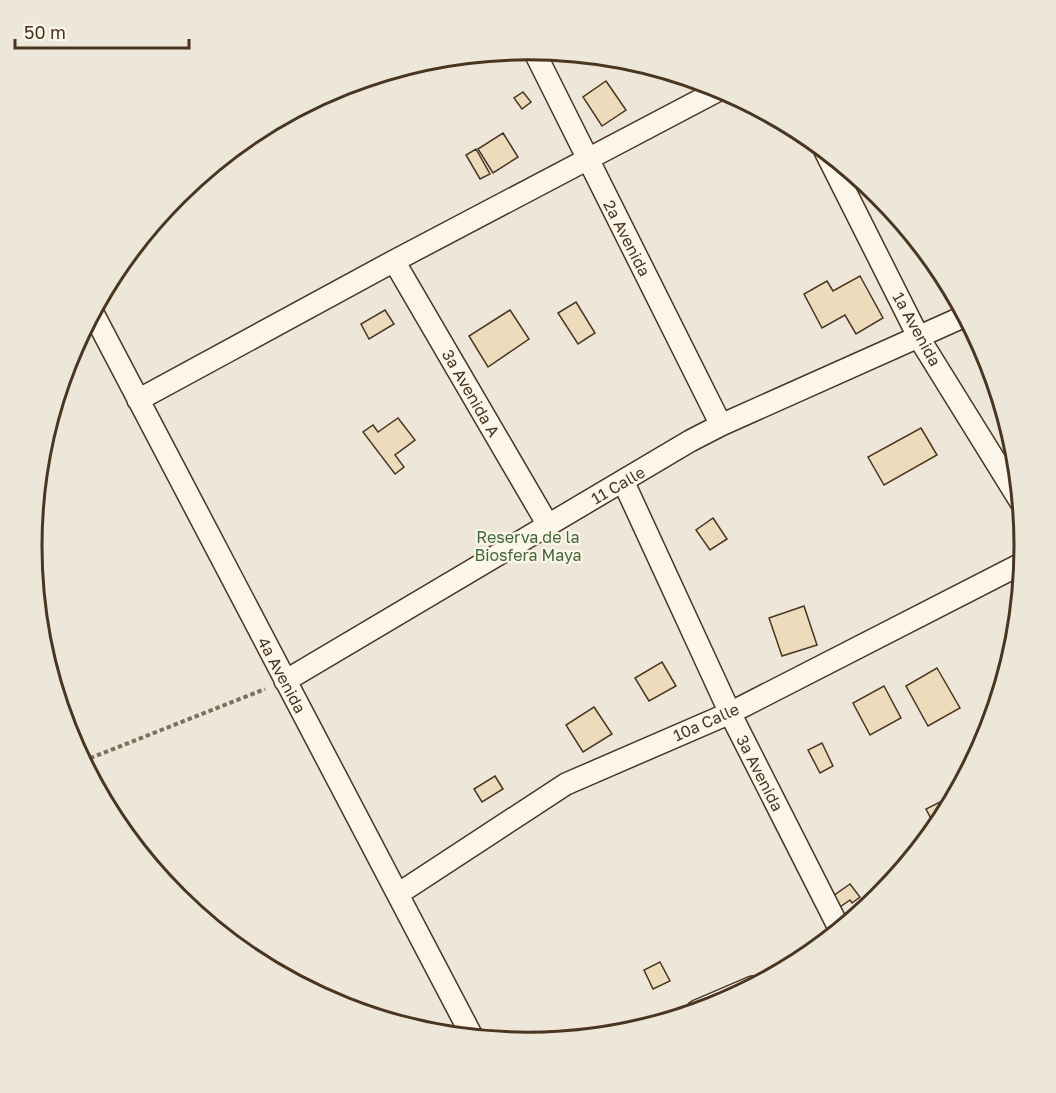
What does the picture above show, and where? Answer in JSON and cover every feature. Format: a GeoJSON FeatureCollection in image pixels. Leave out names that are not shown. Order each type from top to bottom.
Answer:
{"type":"FeatureCollection","features":[{"type":"Feature","properties":{"kind":"street","name":"2a Avenida"},"geometry":{"type":"LineString","coordinates":[[539,61],[721,425]]}},
{"type":"Feature","properties":{"kind":"street"},"geometry":{"type":"LineString","coordinates":[[138,400],[394,261],[709,95]]}},
{"type":"Feature","properties":{"kind":"street","name":"1a Avenida"},"geometry":{"type":"LineString","coordinates":[[834,170],[919,338],[1010,485]]}},
{"type":"Feature","properties":{"kind":"street","name":"3a Avenida A"},"geometry":{"type":"LineString","coordinates":[[394,261],[548,525]]}},
{"type":"Feature","properties":{"kind":"street","name":"11 Calle"},"geometry":{"type":"LineString","coordinates":[[285,681],[721,425],[958,320]]}},
{"type":"Feature","properties":{"kind":"street","name":"4a Avenida"},"geometry":{"type":"LineString","coordinates":[[97,322],[468,1028]]}},
{"type":"Feature","properties":{"kind":"street","name":"3a Avenida"},"geometry":{"type":"LineString","coordinates":[[624,483],[730,713],[836,922]]}},
{"type":"Feature","properties":{"kind":"street","name":"10a Calle"},"geometry":{"type":"LineString","coordinates":[[398,894],[566,784],[730,713],[1013,568]]}},
{"type":"Feature","properties":{"kind":"path"},"geometry":{"type":"LineString","coordinates":[[91,758],[285,681]]}},
{"type":"Feature","properties":{"kind":"green space","name":"Reserva de la Biosfera Maya"},"geometry":{"type":"Polygon","coordinates":[[[528,60],[591,65],[654,77],[684,86],[714,97],[771,126],[798,142],[848,181],[872,203],[914,251],[949,303],[964,332],[988,390],[997,421],[1005,452],[1013,515],[1013,578],[1010,610],[1005,641],[988,703],[964,761],[949,790],[914,842],[893,867],[872,890],[824,932],[798,951],[743,982],[714,996],[654,1016],[623,1023],[560,1031],[496,1031],[465,1028],[402,1016],[372,1007],[342,996],[285,967],[258,951],[208,912],[184,890],[142,842],[124,817],[92,761],[68,703],[59,672],[51,641],[43,578],[42,546],[46,483],[51,452],[68,390],[92,332],[107,303],[142,251],[163,226],[184,203],[232,161],[258,142],[313,111],[342,97],[402,77],[433,70],[496,62],[528,60]]]}},
{"type":"Feature","properties":{"kind":"building"},"geometry":{"type":"Polygon","coordinates":[[[606,81],[626,110],[602,126],[583,97],[606,81]]]}},
{"type":"Feature","properties":{"kind":"building"},"geometry":{"type":"Polygon","coordinates":[[[523,92],[531,102],[522,109],[514,98],[523,92]]]}},
{"type":"Feature","properties":{"kind":"building"},"geometry":{"type":"Polygon","coordinates":[[[503,133],[518,157],[493,173],[478,149],[503,133]]]}},
{"type":"Feature","properties":{"kind":"building"},"geometry":{"type":"Polygon","coordinates":[[[476,149],[490,174],[480,179],[466,155],[476,149]]]}},
{"type":"Feature","properties":{"kind":"building"},"geometry":{"type":"Polygon","coordinates":[[[860,276],[883,318],[856,334],[845,315],[822,328],[804,294],[827,281],[833,291],[860,276]]]}},
{"type":"Feature","properties":{"kind":"building"},"geometry":{"type":"Polygon","coordinates":[[[576,302],[595,333],[578,344],[558,313],[576,302]]]}},
{"type":"Feature","properties":{"kind":"building"},"geometry":{"type":"Polygon","coordinates":[[[385,310],[394,324],[369,339],[361,324],[385,310]]]}},
{"type":"Feature","properties":{"kind":"building"},"geometry":{"type":"Polygon","coordinates":[[[510,310],[529,339],[488,367],[469,336],[510,310]]]}},
{"type":"Feature","properties":{"kind":"building"},"geometry":{"type":"Polygon","coordinates":[[[398,418],[415,440],[395,455],[404,467],[395,474],[363,432],[373,425],[378,432],[398,418]]]}},
{"type":"Feature","properties":{"kind":"building"},"geometry":{"type":"Polygon","coordinates":[[[921,428],[937,455],[884,485],[868,457],[921,428]]]}},
{"type":"Feature","properties":{"kind":"building"},"geometry":{"type":"Polygon","coordinates":[[[713,518],[727,539],[710,550],[696,530],[713,518]]]}},
{"type":"Feature","properties":{"kind":"building"},"geometry":{"type":"Polygon","coordinates":[[[804,606],[817,645],[782,656],[769,618],[804,606]]]}},
{"type":"Feature","properties":{"kind":"building"},"geometry":{"type":"Polygon","coordinates":[[[662,662],[676,686],[649,701],[635,678],[662,662]]]}},
{"type":"Feature","properties":{"kind":"building"},"geometry":{"type":"Polygon","coordinates":[[[937,668],[960,708],[928,726],[906,686],[937,668]]]}},
{"type":"Feature","properties":{"kind":"building"},"geometry":{"type":"Polygon","coordinates":[[[884,686],[901,718],[870,735],[853,703],[884,686]]]}},
{"type":"Feature","properties":{"kind":"building"},"geometry":{"type":"Polygon","coordinates":[[[594,707],[612,734],[583,752],[566,725],[594,707]]]}},
{"type":"Feature","properties":{"kind":"building"},"geometry":{"type":"Polygon","coordinates":[[[822,743],[833,766],[820,773],[808,750],[822,743]]]}},
{"type":"Feature","properties":{"kind":"building"},"geometry":{"type":"Polygon","coordinates":[[[495,776],[503,789],[482,802],[474,789],[495,776]]]}},
{"type":"Feature","properties":{"kind":"building"},"geometry":{"type":"Polygon","coordinates":[[[942,801],[931,818],[926,809],[942,801]]]}},
{"type":"Feature","properties":{"kind":"building"},"geometry":{"type":"Polygon","coordinates":[[[850,884],[860,897],[852,903],[850,900],[837,909],[829,899],[850,884]]]}},
{"type":"Feature","properties":{"kind":"building"},"geometry":{"type":"Polygon","coordinates":[[[660,962],[670,981],[653,989],[644,970],[660,962]]]}}]}
